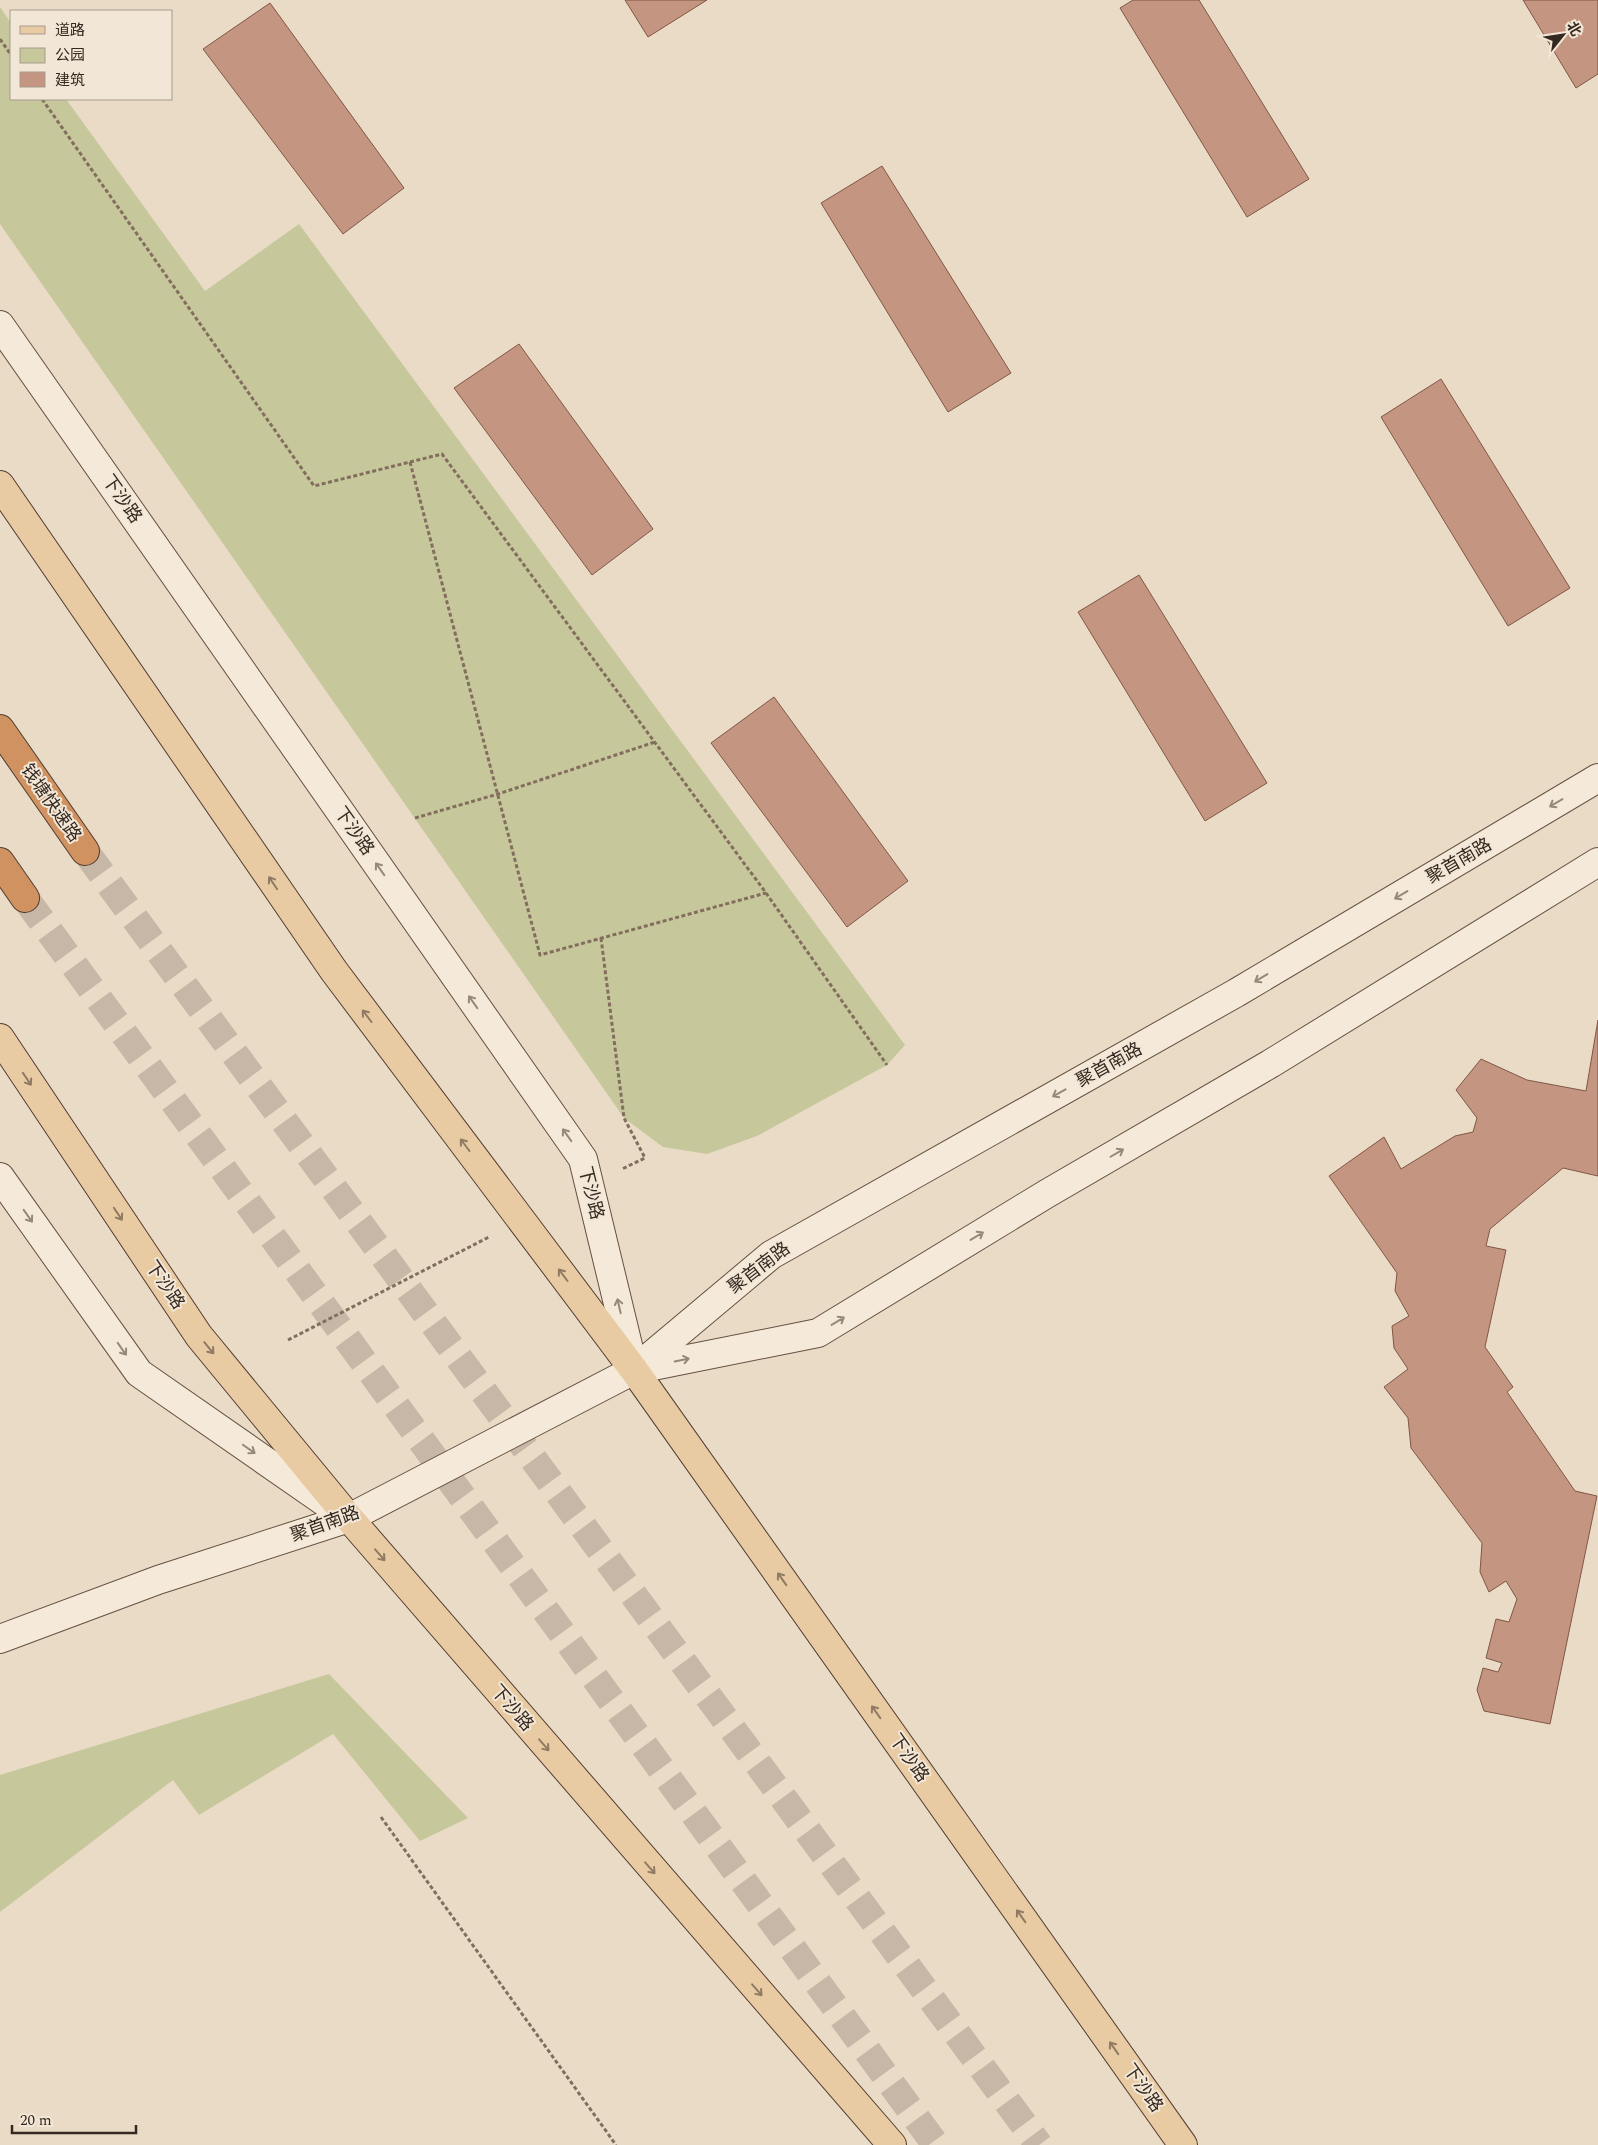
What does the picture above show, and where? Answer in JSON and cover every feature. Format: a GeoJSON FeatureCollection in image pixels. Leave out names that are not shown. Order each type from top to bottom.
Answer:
{"type":"FeatureCollection","features":[{"type":"Feature","properties":{"kind":"highway","name":"钱塘快速路"},"geometry":{"type":"LineString","coordinates":[[0,730],[85,851]]}},
{"type":"Feature","properties":{"kind":"highway"},"geometry":{"type":"LineString","coordinates":[[0,862],[25,898]]}},
{"type":"Feature","properties":{"kind":"main road","name":"下沙路"},"geometry":{"type":"LineString","coordinates":[[0,485],[334,971],[634,1370],[1183,2145]]}},
{"type":"Feature","properties":{"kind":"main road","name":"下沙路"},"geometry":{"type":"LineString","coordinates":[[0,1038],[200,1336],[349,1518],[892,2145]]}},
{"type":"Feature","properties":{"kind":"street","name":"下沙路"},"geometry":{"type":"LineString","coordinates":[[0,325],[584,1159],[634,1370]]}},
{"type":"Feature","properties":{"kind":"street","name":"聚首南路"},"geometry":{"type":"LineString","coordinates":[[0,1639],[158,1580],[349,1518],[634,1370],[771,1255],[1236,993],[1598,778]]}},
{"type":"Feature","properties":{"kind":"street","name":"聚首南路"},"geometry":{"type":"LineString","coordinates":[[634,1370],[818,1333],[1048,1193],[1270,1064],[1598,862]]}},
{"type":"Feature","properties":{"kind":"street","name":"下沙路"},"geometry":{"type":"LineString","coordinates":[[0,1177],[140,1373],[349,1518]]}},
{"type":"Feature","properties":{"kind":"path"},"geometry":{"type":"LineString","coordinates":[[0,38],[10,53]]}},
{"type":"Feature","properties":{"kind":"path"},"geometry":{"type":"LineString","coordinates":[[43,100],[314,486],[442,454],[766,893],[887,1065]]}},
{"type":"Feature","properties":{"kind":"path"},"geometry":{"type":"LineString","coordinates":[[410,461],[540,955],[766,893]]}},
{"type":"Feature","properties":{"kind":"path"},"geometry":{"type":"LineString","coordinates":[[416,818],[498,794],[655,742]]}},
{"type":"Feature","properties":{"kind":"path"},"geometry":{"type":"LineString","coordinates":[[381,1817],[616,2145]]}},
{"type":"Feature","properties":{"kind":"green space"},"geometry":{"type":"Polygon","coordinates":[[[0,7],[10,22],[10,100],[67,100],[205,291],[299,224],[905,1045],[887,1065],[757,1136],[707,1154],[663,1147],[624,1118],[0,224],[0,7]]]}},
{"type":"Feature","properties":{"kind":"green space"},"geometry":{"type":"Polygon","coordinates":[[[329,1674],[468,1818],[420,1841],[333,1734],[199,1815],[173,1780],[0,1912],[0,1775],[329,1674]]]}},
{"type":"Feature","properties":{"kind":"building"},"geometry":{"type":"Polygon","coordinates":[[[625,0],[707,0],[648,37],[625,0]]]}},
{"type":"Feature","properties":{"kind":"building"},"geometry":{"type":"Polygon","coordinates":[[[1133,0],[1199,0],[1309,179],[1247,217],[1120,8],[1133,0]]]}},
{"type":"Feature","properties":{"kind":"building"},"geometry":{"type":"Polygon","coordinates":[[[1523,0],[1598,0],[1598,74],[1576,88],[1523,0]]]}},
{"type":"Feature","properties":{"kind":"building"},"geometry":{"type":"Polygon","coordinates":[[[270,3],[404,188],[343,234],[203,49],[270,3]]]}},
{"type":"Feature","properties":{"kind":"building"},"geometry":{"type":"Polygon","coordinates":[[[882,166],[1011,373],[948,412],[821,203],[882,166]]]}},
{"type":"Feature","properties":{"kind":"building"},"geometry":{"type":"Polygon","coordinates":[[[519,344],[653,529],[592,575],[454,388],[519,344]]]}},
{"type":"Feature","properties":{"kind":"building"},"geometry":{"type":"Polygon","coordinates":[[[1441,379],[1570,588],[1508,626],[1381,417],[1441,379]]]}},
{"type":"Feature","properties":{"kind":"building"},"geometry":{"type":"Polygon","coordinates":[[[1139,575],[1267,783],[1205,821],[1078,612],[1139,575]]]}},
{"type":"Feature","properties":{"kind":"building"},"geometry":{"type":"Polygon","coordinates":[[[774,697],[908,881],[847,927],[711,743],[774,697]]]}},
{"type":"Feature","properties":{"kind":"building"},"geometry":{"type":"Polygon","coordinates":[[[1598,1020],[1598,1176],[1563,1168],[1490,1229],[1486,1246],[1506,1250],[1485,1347],[1513,1387],[1507,1392],[1575,1491],[1597,1496],[1550,1724],[1484,1711],[1477,1690],[1483,1668],[1498,1672],[1502,1663],[1486,1658],[1496,1619],[1509,1622],[1517,1599],[1506,1581],[1489,1592],[1480,1572],[1482,1543],[1411,1448],[1408,1418],[1384,1387],[1408,1369],[1394,1348],[1392,1326],[1409,1316],[1395,1291],[1397,1273],[1329,1176],[1384,1137],[1401,1169],[1455,1136],[1473,1132],[1477,1118],[1456,1090],[1481,1059],[1527,1080],[1586,1091],[1598,1020]]]}},
{"type":"Feature","properties":{"kind":"tunnel"},"geometry":{"type":"LineString","coordinates":[[85,851],[1039,2145]]}},
{"type":"Feature","properties":{"kind":"tunnel"},"geometry":{"type":"LineString","coordinates":[[25,898],[936,2145]]}}]}
